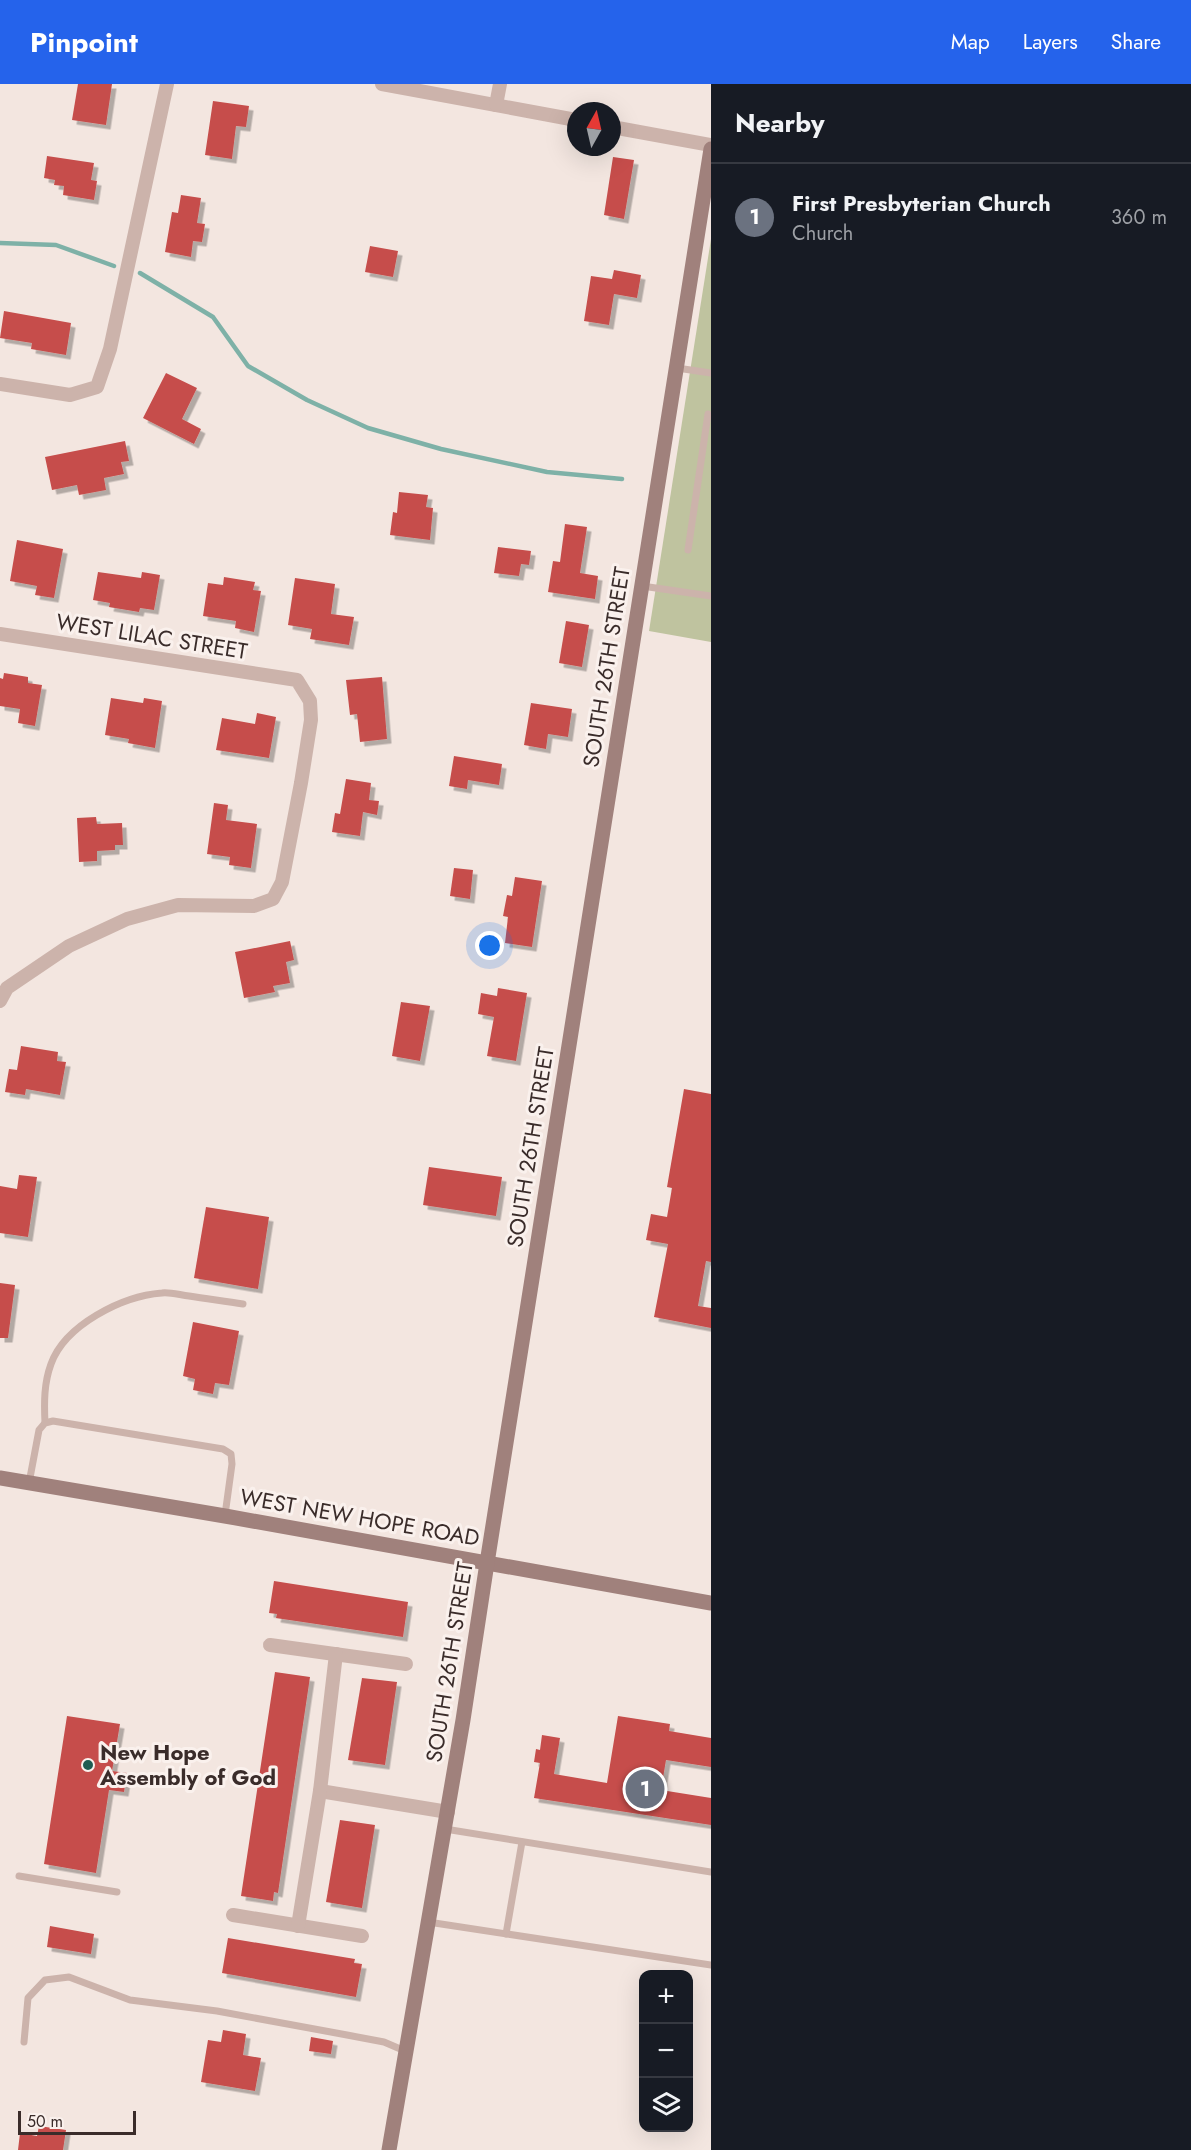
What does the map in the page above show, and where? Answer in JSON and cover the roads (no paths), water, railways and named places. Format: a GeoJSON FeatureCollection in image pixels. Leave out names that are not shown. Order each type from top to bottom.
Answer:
{"type":"FeatureCollection","features":[{"type":"Feature","properties":{"kind":"street"},"geometry":{"type":"LineString","coordinates":[[0,384],[70,395],[97,387],[110,349],[167,84]]}},
{"type":"Feature","properties":{"kind":"street"},"geometry":{"type":"LineString","coordinates":[[382,84],[567,118]]}},
{"type":"Feature","properties":{"kind":"street"},"geometry":{"type":"LineString","coordinates":[[496,105],[500,84]]}},
{"type":"Feature","properties":{"kind":"street"},"geometry":{"type":"LineString","coordinates":[[621,129],[711,147]]}},
{"type":"Feature","properties":{"kind":"street","name":"SOUTH 26TH STREET"},"geometry":{"type":"LineString","coordinates":[[389,2150],[464,1720],[677,368],[706,221],[711,147]]}},
{"type":"Feature","properties":{"kind":"street","name":"WEST LILAC STREET"},"geometry":{"type":"LineString","coordinates":[[0,634],[297,680],[310,701],[311,720],[302,783],[282,882],[273,899],[254,906],[178,905],[127,919],[69,946],[7,988],[0,1000]]}},
{"type":"Feature","properties":{"kind":"street","name":"WEST NEW HOPE ROAD"},"geometry":{"type":"LineString","coordinates":[[0,1478],[711,1603]]}},
{"type":"Feature","properties":{"kind":"street"},"geometry":{"type":"LineString","coordinates":[[270,1645],[406,1664]]}},
{"type":"Feature","properties":{"kind":"street"},"geometry":{"type":"LineString","coordinates":[[298,1926],[320,1791],[336,1654]]}},
{"type":"Feature","properties":{"kind":"street"},"geometry":{"type":"LineString","coordinates":[[320,1791],[447,1812]]}},
{"type":"Feature","properties":{"kind":"street"},"geometry":{"type":"LineString","coordinates":[[233,1915],[362,1936]]}},
{"type":"Feature","properties":{"kind":"lane"},"geometry":{"type":"LineString","coordinates":[[677,368],[711,373]]}},
{"type":"Feature","properties":{"kind":"lane"},"geometry":{"type":"LineString","coordinates":[[688,550],[708,414]]}},
{"type":"Feature","properties":{"kind":"lane"},"geometry":{"type":"LineString","coordinates":[[642,586],[711,596]]}},
{"type":"Feature","properties":{"kind":"lane"},"geometry":{"type":"LineString","coordinates":[[45,1423],[44,1392],[50,1364],[59,1347],[75,1329],[103,1311],[142,1296],[164,1292],[243,1304]]}},
{"type":"Feature","properties":{"kind":"lane"},"geometry":{"type":"LineString","coordinates":[[29,1483],[39,1430],[45,1423],[53,1421],[223,1449],[231,1454],[232,1464],[225,1516]]}},
{"type":"Feature","properties":{"kind":"lane"},"geometry":{"type":"LineString","coordinates":[[444,1829],[711,1872]]}},
{"type":"Feature","properties":{"kind":"lane"},"geometry":{"type":"LineString","coordinates":[[506,1934],[522,1842]]}},
{"type":"Feature","properties":{"kind":"lane"},"geometry":{"type":"LineString","coordinates":[[19,1876],[117,1892]]}},
{"type":"Feature","properties":{"kind":"lane"},"geometry":{"type":"LineString","coordinates":[[428,1922],[711,1965]]}},
{"type":"Feature","properties":{"kind":"lane"},"geometry":{"type":"LineString","coordinates":[[24,2042],[28,1998],[45,1980],[69,1977],[130,2000],[217,2011],[347,2035],[384,2042],[406,2051]]}},
{"type":"Feature","properties":{"kind":"waterway"},"geometry":{"type":"LineString","coordinates":[[0,243],[56,245],[114,266]]}},
{"type":"Feature","properties":{"kind":"waterway"},"geometry":{"type":"LineString","coordinates":[[140,273],[213,317],[248,366],[307,400],[368,428],[441,449],[547,472],[622,479]]}},
{"type":"Feature","properties":{"kind":"place","name":"New Hope Assembly of God"},"geometry":{"type":"Point","coordinates":[88,1765]}},
{"type":"Feature","properties":{"kind":"place","name":"First Presbyterian Church"},"geometry":{"type":"Point","coordinates":[645,1789]}}]}
